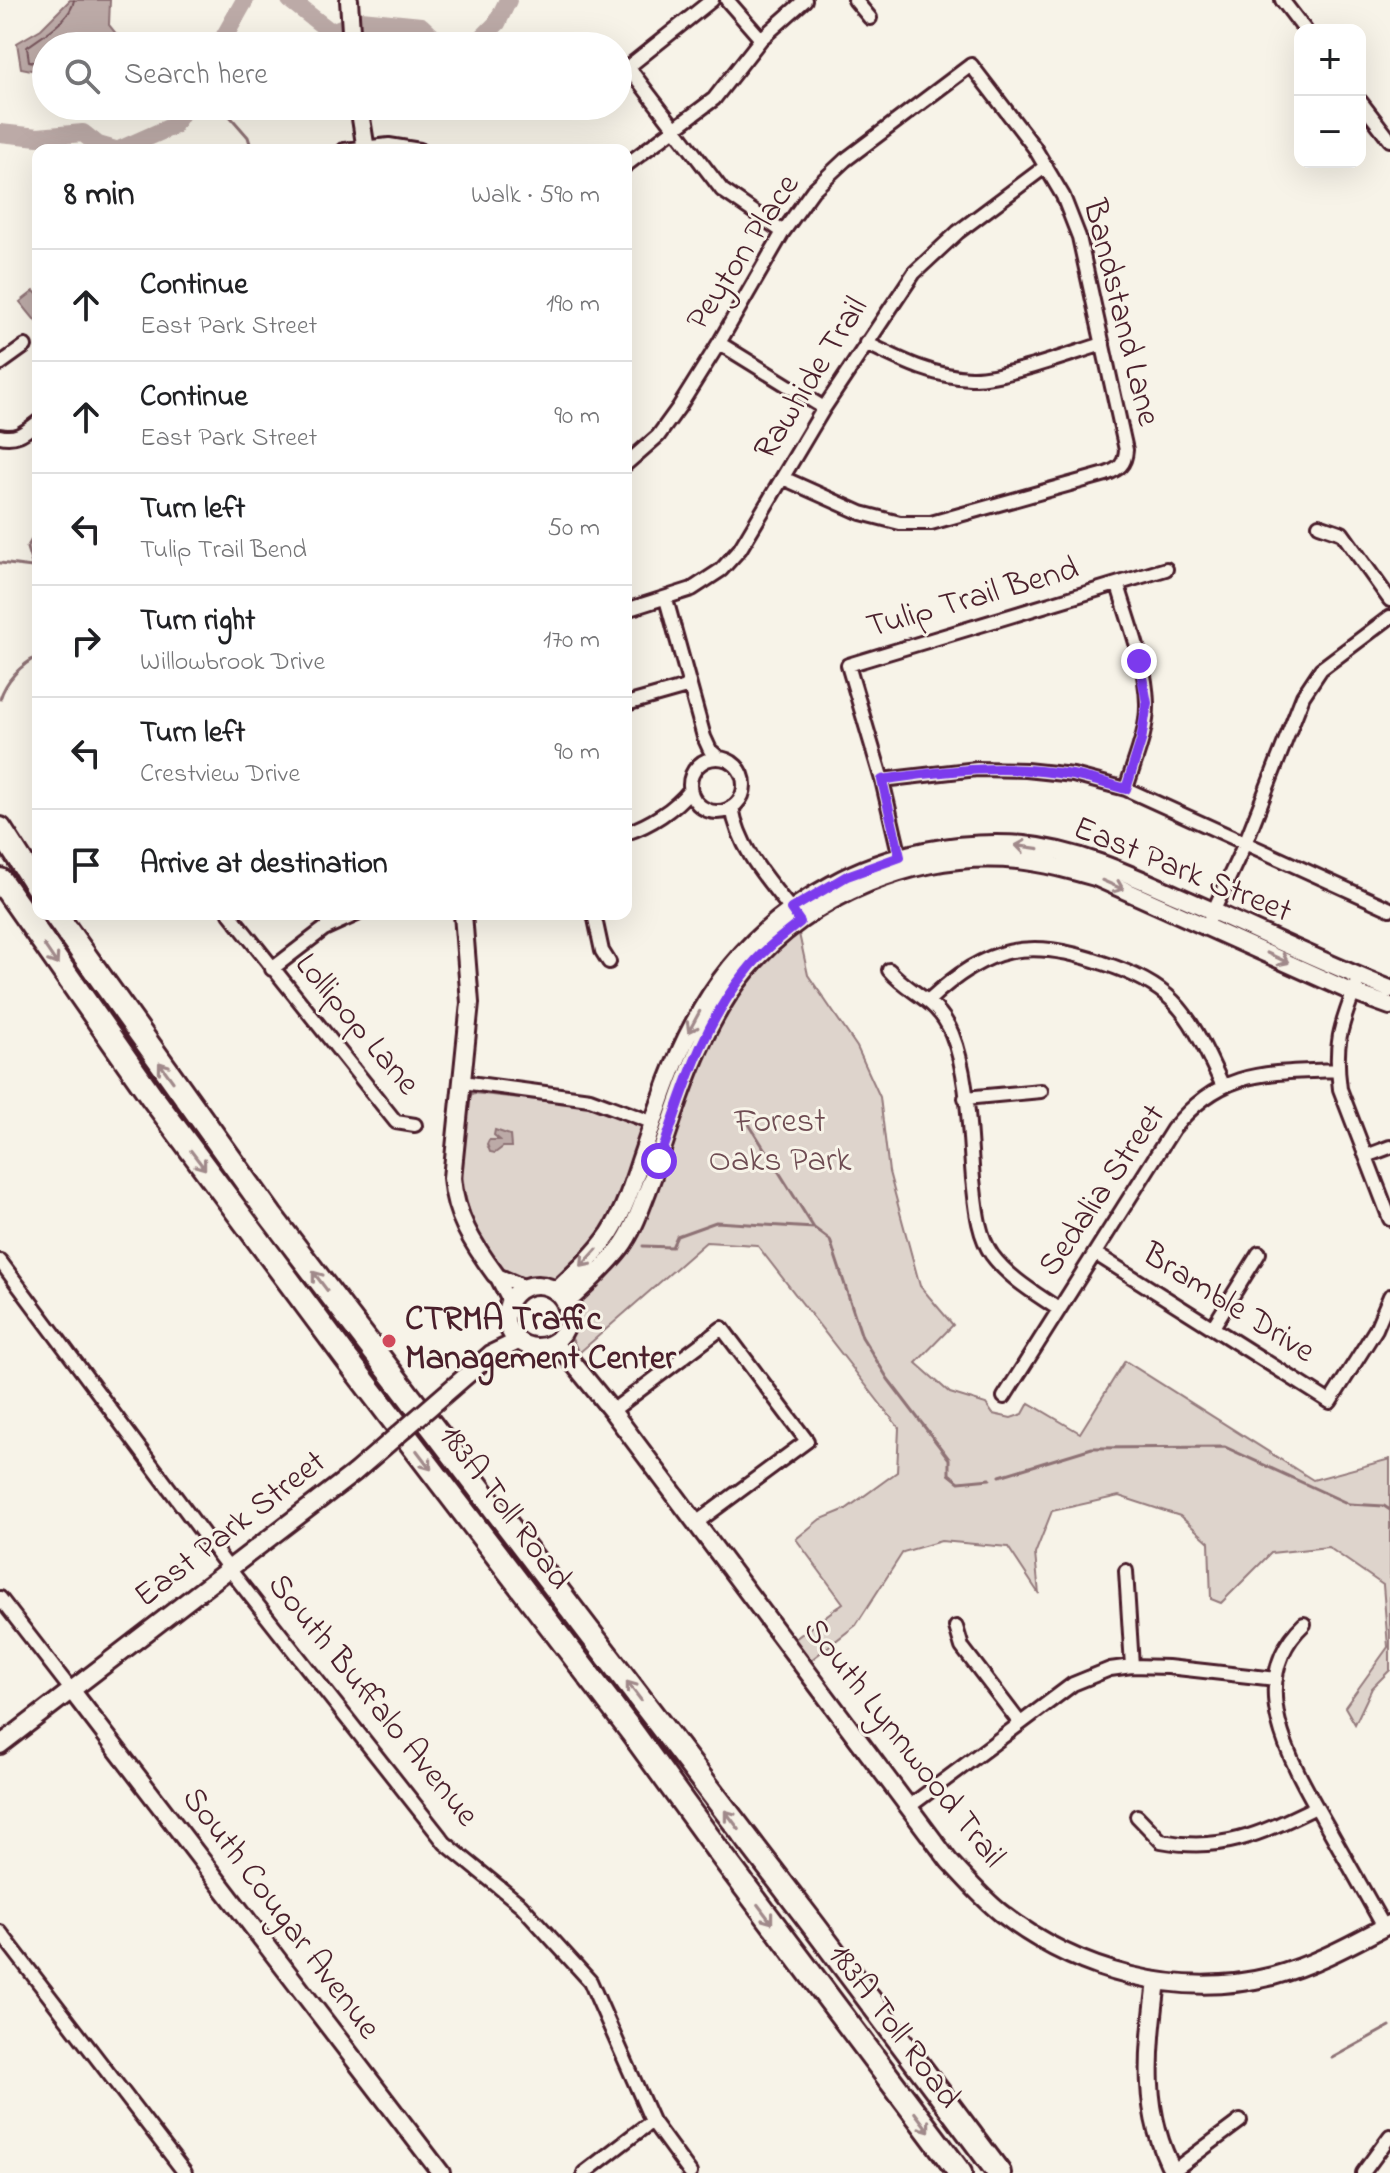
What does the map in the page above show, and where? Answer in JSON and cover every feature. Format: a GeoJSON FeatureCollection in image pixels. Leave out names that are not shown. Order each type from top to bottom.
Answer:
{"type":"FeatureCollection","features":[{"type":"Feature","properties":{"kind":"highway"},"geometry":{"type":"LineString","coordinates":[[0,829],[32,879]]}},
{"type":"Feature","properties":{"kind":"highway","name":"183A Toll Road"},"geometry":{"type":"LineString","coordinates":[[0,880],[143,1085],[632,1732],[960,2173]]}},
{"type":"Feature","properties":{"kind":"highway","name":"183A Toll Road"},"geometry":{"type":"LineString","coordinates":[[59,920],[271,1216],[999,2173]]}},
{"type":"Feature","properties":{"kind":"street"},"geometry":{"type":"LineString","coordinates":[[632,61],[712,0]]}},
{"type":"Feature","properties":{"kind":"street"},"geometry":{"type":"LineString","coordinates":[[727,0],[761,39]]}},
{"type":"Feature","properties":{"kind":"street"},"geometry":{"type":"LineString","coordinates":[[632,160],[714,99],[761,39],[805,0]]}},
{"type":"Feature","properties":{"kind":"street"},"geometry":{"type":"LineString","coordinates":[[855,0],[870,18]]}},
{"type":"Feature","properties":{"kind":"street"},"geometry":{"type":"LineString","coordinates":[[1282,0],[1300,24]]}},
{"type":"Feature","properties":{"kind":"street"},"geometry":{"type":"LineString","coordinates":[[348,3],[351,32]]}},
{"type":"Feature","properties":{"kind":"street","name":"Bandstand Lane"},"geometry":{"type":"LineString","coordinates":[[783,478],[861,513],[900,523],[931,523],[1106,474],[1119,468],[1125,459],[1126,450],[1079,237],[1063,196],[1046,166],[971,65]]}},
{"type":"Feature","properties":{"kind":"street","name":"Peyton Place"},"geometry":{"type":"LineString","coordinates":[[632,459],[658,436],[719,343],[783,232],[813,190],[845,160],[971,65]]}},
{"type":"Feature","properties":{"kind":"street"},"geometry":{"type":"LineString","coordinates":[[632,79],[722,190],[783,232]]}},
{"type":"Feature","properties":{"kind":"street"},"geometry":{"type":"LineString","coordinates":[[1366,109],[1390,140]]}},
{"type":"Feature","properties":{"kind":"street"},"geometry":{"type":"LineString","coordinates":[[361,120],[365,144]]}},
{"type":"Feature","properties":{"kind":"street","name":"Rawhide Trail"},"geometry":{"type":"LineString","coordinates":[[632,608],[692,589],[721,570],[740,549],[824,408],[914,273],[936,250],[1046,166]]}},
{"type":"Feature","properties":{"kind":"street"},"geometry":{"type":"LineString","coordinates":[[719,343],[824,408]]}},
{"type":"Feature","properties":{"kind":"street"},"geometry":{"type":"LineString","coordinates":[[866,343],[935,373],[973,379],[1103,344]]}},
{"type":"Feature","properties":{"kind":"street"},"geometry":{"type":"LineString","coordinates":[[0,364],[25,346]]}},
{"type":"Feature","properties":{"kind":"street"},"geometry":{"type":"LineString","coordinates":[[0,436],[10,438],[21,435],[32,427]]}},
{"type":"Feature","properties":{"kind":"street"},"geometry":{"type":"LineString","coordinates":[[1319,525],[1342,533],[1390,600]]}},
{"type":"Feature","properties":{"kind":"street","name":"Tulip Trail Bend"},"geometry":{"type":"LineString","coordinates":[[900,857],[882,780],[848,665],[1166,569]]}},
{"type":"Feature","properties":{"kind":"street"},"geometry":{"type":"LineString","coordinates":[[1118,585],[1147,703],[1141,741],[1126,789]]}},
{"type":"Feature","properties":{"kind":"street"},"geometry":{"type":"LineString","coordinates":[[666,599],[704,737],[710,750],[736,766],[741,774],[743,792],[732,807],[719,812],[703,809],[690,790],[690,782],[703,753],[704,737]]}},
{"type":"Feature","properties":{"kind":"street"},"geometry":{"type":"LineString","coordinates":[[1210,918],[1246,841],[1303,696],[1321,669],[1390,617]]}},
{"type":"Feature","properties":{"kind":"street"},"geometry":{"type":"LineString","coordinates":[[632,702],[690,686]]}},
{"type":"Feature","properties":{"kind":"street"},"geometry":{"type":"LineString","coordinates":[[697,767],[710,759],[719,758]]}},
{"type":"Feature","properties":{"kind":"street"},"geometry":{"type":"LineString","coordinates":[[882,780],[977,769],[1073,775],[1126,789],[1390,909]]}},
{"type":"Feature","properties":{"kind":"street"},"geometry":{"type":"LineString","coordinates":[[632,831],[672,808],[690,790]]}},
{"type":"Feature","properties":{"kind":"street"},"geometry":{"type":"LineString","coordinates":[[672,808],[697,804]]}},
{"type":"Feature","properties":{"kind":"street"},"geometry":{"type":"LineString","coordinates":[[732,807],[736,828],[752,858],[795,916]]}},
{"type":"Feature","properties":{"kind":"street"},"geometry":{"type":"LineString","coordinates":[[719,812],[736,828]]}},
{"type":"Feature","properties":{"kind":"street","name":"East Park Street"},"geometry":{"type":"LineString","coordinates":[[561,1297],[600,1273],[623,1245],[654,1173],[699,1050],[747,969],[795,916],[847,876],[900,857],[975,844],[1026,845],[1091,860],[1357,985],[1390,1006]]}},
{"type":"Feature","properties":{"kind":"street","name":"East Park Street"},"geometry":{"type":"LineString","coordinates":[[561,1297],[609,1234],[625,1205],[686,1037],[705,1002],[731,966],[756,939],[795,916],[887,876],[929,865],[973,859],[1016,860],[1057,866],[1210,918]]}},
{"type":"Feature","properties":{"kind":"street","name":"Lollipop Lane"},"geometry":{"type":"LineString","coordinates":[[235,920],[396,1122],[415,1125]]}},
{"type":"Feature","properties":{"kind":"street"},"geometry":{"type":"LineString","coordinates":[[272,969],[324,929],[344,920]]}},
{"type":"Feature","properties":{"kind":"street"},"geometry":{"type":"LineString","coordinates":[[463,920],[470,1003],[452,1178],[454,1198],[475,1246],[509,1301]]}},
{"type":"Feature","properties":{"kind":"street"},"geometry":{"type":"LineString","coordinates":[[595,920],[602,951],[609,962]]}},
{"type":"Feature","properties":{"kind":"street"},"geometry":{"type":"LineString","coordinates":[[929,1000],[967,969],[1007,952],[1041,948],[1075,954],[1127,971],[1173,1001],[1193,1029],[1223,1086]]}},
{"type":"Feature","properties":{"kind":"street"},"geometry":{"type":"LineString","coordinates":[[889,970],[897,980],[929,1000],[946,1020],[951,1032],[965,1098],[976,1207],[986,1244],[1009,1274],[1058,1309]]}},
{"type":"Feature","properties":{"kind":"street"},"geometry":{"type":"LineString","coordinates":[[1357,985],[1340,1030],[1336,1050],[1337,1070],[1340,1089],[1390,1219]]}},
{"type":"Feature","properties":{"kind":"street","name":"East Park Street"},"geometry":{"type":"LineString","coordinates":[[1357,985],[1390,989]]}},
{"type":"Feature","properties":{"kind":"street","name":"Sedalia Street"},"geometry":{"type":"LineString","coordinates":[[1004,1397],[1173,1129],[1200,1100],[1223,1086],[1269,1073],[1337,1070]]}},
{"type":"Feature","properties":{"kind":"street"},"geometry":{"type":"LineString","coordinates":[[462,1082],[590,1099],[654,1123]]}},
{"type":"Feature","properties":{"kind":"street"},"geometry":{"type":"LineString","coordinates":[[965,1098],[1041,1091]]}},
{"type":"Feature","properties":{"kind":"street"},"geometry":{"type":"LineString","coordinates":[[1366,1156],[1390,1147]]}},
{"type":"Feature","properties":{"kind":"street"},"geometry":{"type":"LineString","coordinates":[[1213,1327],[1259,1253]]}},
{"type":"Feature","properties":{"kind":"street","name":"Bramble Drive"},"geometry":{"type":"LineString","coordinates":[[1096,1254],[1330,1402],[1376,1329],[1390,1296]]}},
{"type":"Feature","properties":{"kind":"street","name":"South Buffalo Avenue"},"geometry":{"type":"LineString","coordinates":[[0,1261],[230,1570],[445,1843],[521,1905],[590,1981],[652,2121],[690,2173]]}},
{"type":"Feature","properties":{"kind":"street"},"geometry":{"type":"LineString","coordinates":[[495,1274],[525,1287],[541,1285],[561,1297],[568,1319],[556,1340],[533,1347],[518,1341],[507,1326],[509,1301],[525,1287]]}},
{"type":"Feature","properties":{"kind":"street","name":"East Park Street"},"geometry":{"type":"LineString","coordinates":[[487,1358],[507,1326]]}},
{"type":"Feature","properties":{"kind":"street"},"geometry":{"type":"LineString","coordinates":[[612,1411],[722,1328],[807,1441],[696,1523]]}},
{"type":"Feature","properties":{"kind":"street","name":"South Lynnwood Trail"},"geometry":{"type":"LineString","coordinates":[[556,1340],[957,1869],[998,1910],[1018,1925],[1066,1954],[1095,1966],[1157,1981],[1214,1984],[1270,1977],[1327,1957],[1387,1926]]}},
{"type":"Feature","properties":{"kind":"street","name":"East Park Street"},"geometry":{"type":"LineString","coordinates":[[0,1745],[354,1473],[487,1358],[518,1341]]}},
{"type":"Feature","properties":{"kind":"street"},"geometry":{"type":"LineString","coordinates":[[1126,1571],[1132,1666]]}},
{"type":"Feature","properties":{"kind":"street"},"geometry":{"type":"LineString","coordinates":[[0,1598],[72,1691]]}},
{"type":"Feature","properties":{"kind":"street"},"geometry":{"type":"LineString","coordinates":[[1304,1624],[1287,1645],[1276,1679],[1277,1714],[1285,1745],[1316,1807],[1387,1926]]}},
{"type":"Feature","properties":{"kind":"street"},"geometry":{"type":"LineString","coordinates":[[956,1627],[962,1647],[1020,1723]]}},
{"type":"Feature","properties":{"kind":"street"},"geometry":{"type":"LineString","coordinates":[[910,1806],[1073,1684],[1110,1669],[1168,1667],[1276,1679]]}},
{"type":"Feature","properties":{"kind":"street","name":"South Cougar Avenue"},"geometry":{"type":"LineString","coordinates":[[72,1691],[441,2173]]}},
{"type":"Feature","properties":{"kind":"street"},"geometry":{"type":"LineString","coordinates":[[1137,1816],[1161,1841],[1226,1844],[1252,1837],[1316,1807]]}},
{"type":"Feature","properties":{"kind":"street"},"geometry":{"type":"LineString","coordinates":[[0,1932],[185,2173]]}},
{"type":"Feature","properties":{"kind":"street"},"geometry":{"type":"LineString","coordinates":[[1157,1981],[1149,2043],[1149,2089],[1161,2144],[1173,2172],[1240,2121]]}},
{"type":"Feature","properties":{"kind":"street"},"geometry":{"type":"LineString","coordinates":[[584,2173],[652,2121]]}},
{"type":"Feature","properties":{"kind":"street"},"geometry":{"type":"LineString","coordinates":[[1363,2173],[1390,2136]]}},
{"type":"Feature","properties":{"kind":"green space","name":"Forest Oaks Park"},"geometry":{"type":"Polygon","coordinates":[[[798,929],[808,975],[857,1047],[880,1097],[889,1172],[920,1286],[953,1325],[916,1363],[950,1393],[986,1404],[993,1414],[1011,1418],[1023,1414],[1029,1403],[1080,1433],[1125,1361],[1313,1480],[1390,1459],[1390,1670],[1372,1688],[1355,1724],[1345,1707],[1388,1647],[1383,1585],[1328,1547],[1271,1553],[1221,1603],[1211,1599],[1209,1542],[1180,1516],[1119,1496],[1052,1511],[1035,1554],[1039,1594],[1008,1547],[941,1541],[903,1552],[856,1625],[811,1660],[795,1639],[843,1603],[796,1539],[819,1520],[846,1509],[897,1472],[899,1428],[757,1245],[706,1242],[579,1353],[571,1337],[574,1303],[616,1259],[701,1051],[751,973],[798,929]]]}},
{"type":"Feature","properties":{"kind":"green space"},"geometry":{"type":"Polygon","coordinates":[[[473,1093],[592,1106],[644,1125],[617,1213],[593,1246],[556,1281],[511,1278],[475,1224],[468,1207],[462,1172],[469,1097],[473,1093]]]}},
{"type":"Feature","properties":{"kind":"water"},"geometry":{"type":"Polygon","coordinates":[[[70,0],[110,0],[109,25],[115,32],[36,32],[70,0]]]}},
{"type":"Feature","properties":{"kind":"water"},"geometry":{"type":"Polygon","coordinates":[[[32,34],[32,70],[21,68],[17,43],[32,34]]]}},
{"type":"Feature","properties":{"kind":"water"},"geometry":{"type":"Polygon","coordinates":[[[32,293],[32,317],[20,302],[32,293]]]}},
{"type":"Feature","properties":{"kind":"water"},"geometry":{"type":"Polygon","coordinates":[[[495,1130],[510,1135],[511,1147],[490,1152],[489,1140],[500,1140],[494,1135],[495,1130]]]}},
{"type":"Feature","properties":{"kind":"waterway"},"geometry":{"type":"LineString","coordinates":[[227,32],[245,0]]}},
{"type":"Feature","properties":{"kind":"waterway"},"geometry":{"type":"LineString","coordinates":[[290,0],[331,32]]}},
{"type":"Feature","properties":{"kind":"waterway"},"geometry":{"type":"LineString","coordinates":[[488,32],[497,23],[508,0]]}},
{"type":"Feature","properties":{"kind":"waterway"},"geometry":{"type":"LineString","coordinates":[[331,32],[361,20],[421,26],[427,32]]}},
{"type":"Feature","properties":{"kind":"waterway"},"geometry":{"type":"LineString","coordinates":[[132,144],[173,126],[177,120]]}},
{"type":"Feature","properties":{"kind":"waterway"},"geometry":{"type":"LineString","coordinates":[[233,120],[250,144]]}},
{"type":"Feature","properties":{"kind":"waterway"},"geometry":{"type":"LineString","coordinates":[[0,133],[38,137],[83,133],[97,144]]}},
{"type":"Feature","properties":{"kind":"waterway"},"geometry":{"type":"LineString","coordinates":[[32,539],[27,548],[32,564]]}},
{"type":"Feature","properties":{"kind":"waterway"},"geometry":{"type":"LineString","coordinates":[[0,563],[32,567]]}},
{"type":"Feature","properties":{"kind":"waterway"},"geometry":{"type":"LineString","coordinates":[[0,699],[15,674],[32,660]]}},
{"type":"Feature","properties":{"kind":"waterway"},"geometry":{"type":"LineString","coordinates":[[747,1121],[814,1228],[830,1240],[862,1337],[888,1379],[949,1459],[949,1474],[959,1482],[990,1479]]}},
{"type":"Feature","properties":{"kind":"waterway"},"geometry":{"type":"LineString","coordinates":[[643,1246],[672,1247],[677,1236],[716,1222],[814,1228]]}},
{"type":"Feature","properties":{"kind":"waterway"},"geometry":{"type":"LineString","coordinates":[[1000,1476],[1092,1448],[1225,1447],[1349,1504],[1384,1506],[1390,1510]]}},
{"type":"Feature","properties":{"kind":"waterway"},"geometry":{"type":"LineString","coordinates":[[1332,2058],[1390,2026]]}},
{"type":"Feature","properties":{"kind":"place","name":"CTRMA Traffic Management Center"},"geometry":{"type":"Point","coordinates":[389,1341]}},
{"type":"Feature","properties":{"kind":"route"},"geometry":{"type":"LineString","coordinates":[[659,1161],[699,1050],[716,1017],[747,969],[800,922],[791,909],[847,876],[900,857],[882,780],[977,769],[1026,770],[1073,775],[1126,789],[1141,741],[1147,703],[1139,661]]}}]}
